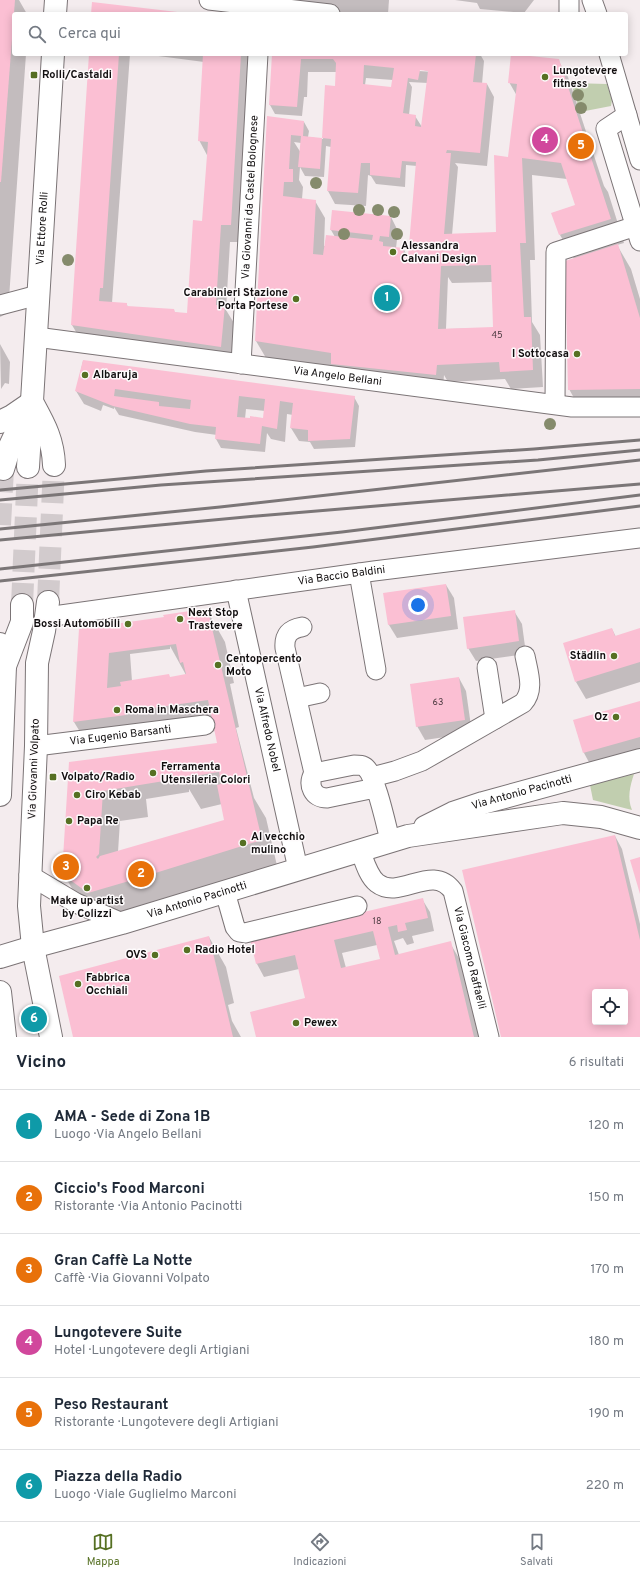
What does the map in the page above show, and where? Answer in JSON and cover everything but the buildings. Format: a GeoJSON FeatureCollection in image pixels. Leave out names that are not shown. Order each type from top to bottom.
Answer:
{"type":"FeatureCollection","features":[{"type":"Feature","properties":{"kind":"main road"},"geometry":{"type":"LineString","coordinates":[[55,12],[56,0]]}},
{"type":"Feature","properties":{"kind":"main road","name":"Via Ettore Rolli"},"geometry":{"type":"LineString","coordinates":[[3,454],[19,453],[28,467],[53,56]]}},
{"type":"Feature","properties":{"kind":"main road"},"geometry":{"type":"LineString","coordinates":[[0,422],[20,411],[32,402],[50,437],[54,465]]}},
{"type":"Feature","properties":{"kind":"main road","name":"Via Ettore Rolli"},"geometry":{"type":"LineString","coordinates":[[3,454],[32,402]]}},
{"type":"Feature","properties":{"kind":"main road","name":"Via Giovanni Volpato"},"geometry":{"type":"LineString","coordinates":[[5,666],[22,613],[27,639],[37,662]]}},
{"type":"Feature","properties":{"kind":"main road","name":"Via Giovanni Volpato"},"geometry":{"type":"LineString","coordinates":[[47,613],[37,662],[36,746],[28,906],[33,947],[49,1027]]}},
{"type":"Feature","properties":{"kind":"main road","name":"Via Giovanni Volpato"},"geometry":{"type":"LineString","coordinates":[[0,644],[5,666],[0,795]]}},
{"type":"Feature","properties":{"kind":"main road","name":"Via Antonio Pacinotti"},"geometry":{"type":"LineString","coordinates":[[0,958],[33,947],[225,892],[399,838],[465,809],[583,774],[640,760]]}},
{"type":"Feature","properties":{"kind":"main road","name":"Via Antonio Pacinotti"},"geometry":{"type":"LineString","coordinates":[[399,838],[563,813],[601,817],[640,828]]}},
{"type":"Feature","properties":{"kind":"main road","name":"Via Antonio Pacinotti"},"geometry":{"type":"LineString","coordinates":[[0,949],[33,947]]}},
{"type":"Feature","properties":{"kind":"main road"},"geometry":{"type":"LineString","coordinates":[[0,992],[5,1037]]}},
{"type":"Feature","properties":{"kind":"street"},"geometry":{"type":"LineString","coordinates":[[209,0],[310,12]]}},
{"type":"Feature","properties":{"kind":"street"},"geometry":{"type":"LineString","coordinates":[[569,0],[569,12]]}},
{"type":"Feature","properties":{"kind":"street"},"geometry":{"type":"LineString","coordinates":[[592,0],[596,12]]}},
{"type":"Feature","properties":{"kind":"street","name":"Via Giovanni da Castel Bolognese"},"geometry":{"type":"LineString","coordinates":[[241,364],[258,56]]}},
{"type":"Feature","properties":{"kind":"street"},"geometry":{"type":"LineString","coordinates":[[610,56],[640,160]]}},
{"type":"Feature","properties":{"kind":"street"},"geometry":{"type":"LineString","coordinates":[[555,404],[556,252],[638,233],[606,129],[627,115]]}},
{"type":"Feature","properties":{"kind":"street"},"geometry":{"type":"LineString","coordinates":[[0,305],[38,295]]}},
{"type":"Feature","properties":{"kind":"street","name":"Via Angelo Bellani"},"geometry":{"type":"LineString","coordinates":[[36,337],[555,404],[584,407],[640,407]]}},
{"type":"Feature","properties":{"kind":"street","name":"Via Baccio Baldini"},"geometry":{"type":"LineString","coordinates":[[47,613],[50,619],[61,614],[359,573],[640,538]]}},
{"type":"Feature","properties":{"kind":"street"},"geometry":{"type":"LineString","coordinates":[[359,573],[376,670]]}},
{"type":"Feature","properties":{"kind":"street","name":"Via Alfredo Nobel"},"geometry":{"type":"LineString","coordinates":[[236,590],[298,869]]}},
{"type":"Feature","properties":{"kind":"street"},"geometry":{"type":"LineString","coordinates":[[302,627],[291,630],[287,634],[285,644],[314,773],[311,779],[311,785],[317,796],[321,798],[327,798],[374,783],[418,763],[523,703],[528,698],[530,692],[530,680],[525,656]]}},
{"type":"Feature","properties":{"kind":"street"},"geometry":{"type":"LineString","coordinates":[[487,667],[495,719]]}},
{"type":"Feature","properties":{"kind":"street"},"geometry":{"type":"LineString","coordinates":[[296,698],[320,693]]}},
{"type":"Feature","properties":{"kind":"street","name":"Via Eugenio Barsanti"},"geometry":{"type":"LineString","coordinates":[[36,746],[205,725]]}},
{"type":"Feature","properties":{"kind":"street"},"geometry":{"type":"LineString","coordinates":[[314,773],[354,765],[361,765],[365,767],[374,783],[399,838]]}},
{"type":"Feature","properties":{"kind":"street","name":"Via Giacomo Raffaelli"},"geometry":{"type":"LineString","coordinates":[[360,850],[374,880],[381,885],[391,888],[432,880],[444,882],[449,885],[455,895],[489,1037]]}},
{"type":"Feature","properties":{"kind":"street"},"geometry":{"type":"LineString","coordinates":[[29,875],[76,903],[122,922]]}},
{"type":"Feature","properties":{"kind":"street"},"geometry":{"type":"LineString","coordinates":[[225,892],[235,927],[239,932],[245,933],[357,906]]}},
{"type":"Feature","properties":{"kind":"green space"},"geometry":{"type":"Polygon","coordinates":[[[571,83],[607,84],[612,100],[611,106],[580,112],[571,83]]]}},
{"type":"Feature","properties":{"kind":"green space"},"geometry":{"type":"Polygon","coordinates":[[[634,774],[630,792],[630,806],[632,810],[593,800],[590,785],[634,774]]]}},
{"type":"Feature","properties":{"kind":"tunnel"},"geometry":{"type":"LineString","coordinates":[[48,602],[54,465]]}},
{"type":"Feature","properties":{"kind":"tunnel"},"geometry":{"type":"LineString","coordinates":[[22,605],[28,467]]}},
{"type":"Feature","properties":{"kind":"tunnel"},"geometry":{"type":"LineString","coordinates":[[0,525],[3,469]]}},
{"type":"Feature","properties":{"kind":"railway"},"geometry":{"type":"LineString","coordinates":[[0,490],[206,471],[534,449],[640,440]]}},
{"type":"Feature","properties":{"kind":"railway"},"geometry":{"type":"LineString","coordinates":[[0,500],[161,485],[538,460],[640,450]]}},
{"type":"Feature","properties":{"kind":"railway"},"geometry":{"type":"LineString","coordinates":[[0,529],[220,507],[640,460]]}},
{"type":"Feature","properties":{"kind":"railway"},"geometry":{"type":"LineString","coordinates":[[0,540],[257,516],[640,484]]}},
{"type":"Feature","properties":{"kind":"railway"},"geometry":{"type":"LineString","coordinates":[[0,569],[342,532],[640,495]]}},
{"type":"Feature","properties":{"kind":"railway"},"geometry":{"type":"LineString","coordinates":[[0,581],[313,547],[640,506]]}},
{"type":"Feature","properties":{"kind":"place","name":"Rolli/Castaldi"},"geometry":{"type":"Point","coordinates":[34,75]}},
{"type":"Feature","properties":{"kind":"place","name":"Lungotevere fitness"},"geometry":{"type":"Point","coordinates":[545,77]}},
{"type":"Feature","properties":{"kind":"place","name":"Lungotevere Suite"},"geometry":{"type":"Point","coordinates":[545,140]}},
{"type":"Feature","properties":{"kind":"place","name":"Peso Restaurant"},"geometry":{"type":"Point","coordinates":[581,146]}},
{"type":"Feature","properties":{"kind":"place","name":"Alessandra Calvani Design"},"geometry":{"type":"Point","coordinates":[393,252]}},
{"type":"Feature","properties":{"kind":"place","name":"AMA - Sede di Zona 1B"},"geometry":{"type":"Point","coordinates":[387,298]}},
{"type":"Feature","properties":{"kind":"place","name":"Carabinieri Stazione Porta Portese"},"geometry":{"type":"Point","coordinates":[296,299]}},
{"type":"Feature","properties":{"kind":"place","name":"I Sottocasa"},"geometry":{"type":"Point","coordinates":[577,354]}},
{"type":"Feature","properties":{"kind":"place","name":"Albaruja"},"geometry":{"type":"Point","coordinates":[85,375]}},
{"type":"Feature","properties":{"kind":"place","name":"Next Stop Trastevere"},"geometry":{"type":"Point","coordinates":[180,619]}},
{"type":"Feature","properties":{"kind":"place","name":"Bossi Automobili"},"geometry":{"type":"Point","coordinates":[128,624]}},
{"type":"Feature","properties":{"kind":"place","name":"Städlin"},"geometry":{"type":"Point","coordinates":[614,656]}},
{"type":"Feature","properties":{"kind":"place","name":"Centopercento Moto"},"geometry":{"type":"Point","coordinates":[218,665]}},
{"type":"Feature","properties":{"kind":"place","name":"Roma in Maschera"},"geometry":{"type":"Point","coordinates":[117,710]}},
{"type":"Feature","properties":{"kind":"place","name":"Oz"},"geometry":{"type":"Point","coordinates":[616,717]}},
{"type":"Feature","properties":{"kind":"place","name":"Ferramenta Utensileria Colori"},"geometry":{"type":"Point","coordinates":[153,773]}},
{"type":"Feature","properties":{"kind":"place","name":"Volpato/Radio"},"geometry":{"type":"Point","coordinates":[53,777]}},
{"type":"Feature","properties":{"kind":"place","name":"Ciro Kebab"},"geometry":{"type":"Point","coordinates":[77,795]}},
{"type":"Feature","properties":{"kind":"place","name":"Papa Re"},"geometry":{"type":"Point","coordinates":[69,821]}},
{"type":"Feature","properties":{"kind":"place","name":"Al vecchio mulino"},"geometry":{"type":"Point","coordinates":[243,843]}},
{"type":"Feature","properties":{"kind":"place","name":"Gran Caffè La Notte"},"geometry":{"type":"Point","coordinates":[66,867]}},
{"type":"Feature","properties":{"kind":"place","name":"Ciccio's Food Marconi"},"geometry":{"type":"Point","coordinates":[141,874]}},
{"type":"Feature","properties":{"kind":"place","name":"Make up artist by Colizzi"},"geometry":{"type":"Point","coordinates":[87,888]}},
{"type":"Feature","properties":{"kind":"place","name":"Radio Hotel"},"geometry":{"type":"Point","coordinates":[187,950]}},
{"type":"Feature","properties":{"kind":"place","name":"OVS"},"geometry":{"type":"Point","coordinates":[155,955]}},
{"type":"Feature","properties":{"kind":"place","name":"Fabbrica Occhiali"},"geometry":{"type":"Point","coordinates":[78,984]}},
{"type":"Feature","properties":{"kind":"place","name":"Piazza della Radio"},"geometry":{"type":"Point","coordinates":[34,1019]}},
{"type":"Feature","properties":{"kind":"place","name":"Pewex"},"geometry":{"type":"Point","coordinates":[296,1023]}}]}
